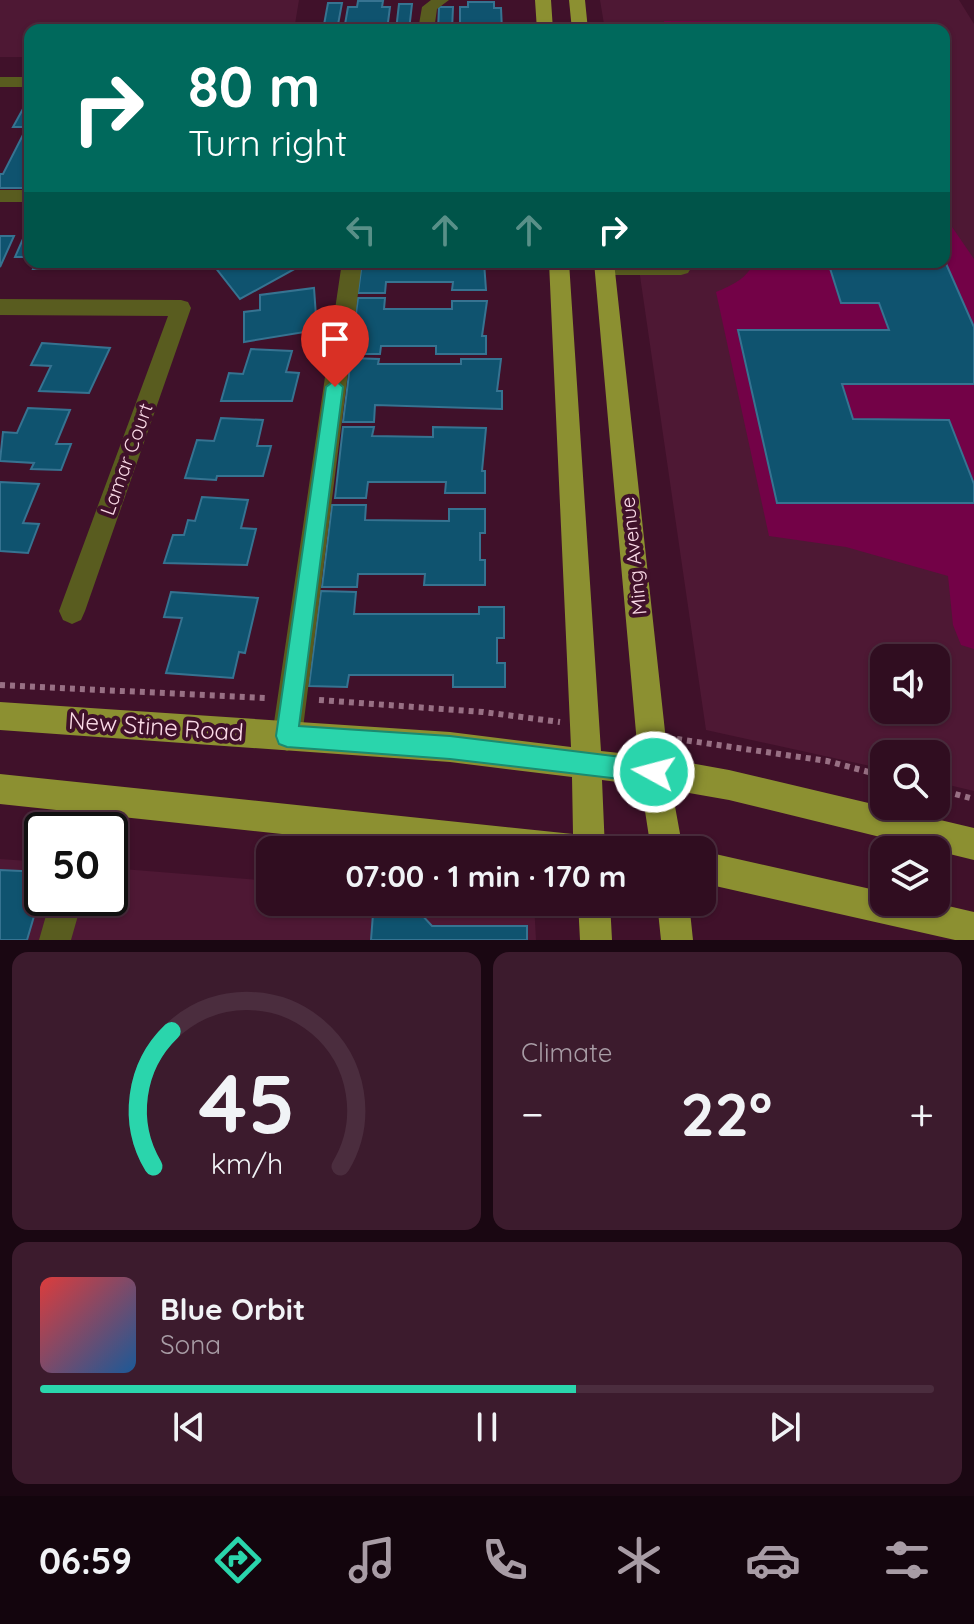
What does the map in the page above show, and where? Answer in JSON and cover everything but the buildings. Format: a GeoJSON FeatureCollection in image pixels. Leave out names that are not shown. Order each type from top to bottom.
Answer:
{"type":"FeatureCollection","features":[{"type":"Feature","properties":{"kind":"main road"},"geometry":{"type":"LineString","coordinates":[[543,0],[545,24]]}},
{"type":"Feature","properties":{"kind":"main road"},"geometry":{"type":"LineString","coordinates":[[577,0],[579,24]]}},
{"type":"Feature","properties":{"kind":"main road"},"geometry":{"type":"LineString","coordinates":[[559,268],[589,836]]}},
{"type":"Feature","properties":{"kind":"main road","name":"Ming Avenue"},"geometry":{"type":"LineString","coordinates":[[604,268],[654,772],[665,836]]}},
{"type":"Feature","properties":{"kind":"main road","name":"New Stine Road"},"geometry":{"type":"LineString","coordinates":[[0,716],[450,747],[654,772],[729,785],[974,844]]}},
{"type":"Feature","properties":{"kind":"main road"},"geometry":{"type":"LineString","coordinates":[[0,789],[445,836]]}},
{"type":"Feature","properties":{"kind":"main road"},"geometry":{"type":"LineString","coordinates":[[716,870],[974,928]]}},
{"type":"Feature","properties":{"kind":"main road"},"geometry":{"type":"LineString","coordinates":[[595,916],[596,940]]}},
{"type":"Feature","properties":{"kind":"main road"},"geometry":{"type":"LineString","coordinates":[[674,916],[677,940]]}},
{"type":"Feature","properties":{"kind":"street"},"geometry":{"type":"LineString","coordinates":[[427,24],[430,7],[441,0]]}},
{"type":"Feature","properties":{"kind":"street"},"geometry":{"type":"LineString","coordinates":[[1,85],[24,83]]}},
{"type":"Feature","properties":{"kind":"street"},"geometry":{"type":"LineString","coordinates":[[0,196],[24,196]]}},
{"type":"Feature","properties":{"kind":"street"},"geometry":{"type":"LineString","coordinates":[[287,736],[351,268]]}},
{"type":"Feature","properties":{"kind":"street","name":"Lamar Court"},"geometry":{"type":"LineString","coordinates":[[0,307],[181,308],[72,611]]}},
{"type":"Feature","properties":{"kind":"street"},"geometry":{"type":"LineString","coordinates":[[91,812],[95,799]]}},
{"type":"Feature","properties":{"kind":"street"},"geometry":{"type":"LineString","coordinates":[[55,940],[62,916]]}},
{"type":"Feature","properties":{"kind":"path"},"geometry":{"type":"LineString","coordinates":[[950,793],[974,799]]}},
{"type":"Feature","properties":{"kind":"shaded area"},"geometry":{"type":"Polygon","coordinates":[[[0,0],[299,0],[295,24],[24,24],[24,57],[0,57],[0,0]]]}},
{"type":"Feature","properties":{"kind":"shaded area"},"geometry":{"type":"Polygon","coordinates":[[[600,0],[959,0],[974,24],[974,791],[950,785],[950,740],[870,740],[870,766],[706,730],[639,268],[950,268],[950,24],[604,24],[600,0]]]}},
{"type":"Feature","properties":{"kind":"shaded area"},"geometry":{"type":"Polygon","coordinates":[[[664,21],[866,24],[664,24],[664,21]]]}},
{"type":"Feature","properties":{"kind":"shaded area"},"geometry":{"type":"Polygon","coordinates":[[[950,224],[974,259],[974,649],[961,645],[953,625],[948,576],[846,547],[769,536],[716,292],[743,277],[751,268],[950,268],[950,224]]]}},
{"type":"Feature","properties":{"kind":"shaded area"},"geometry":{"type":"Polygon","coordinates":[[[0,859],[24,861],[24,916],[128,916],[128,869],[256,880],[256,916],[535,916],[536,940],[0,940],[0,859]]]}},
{"type":"Feature","properties":{"kind":"route"},"geometry":{"type":"LineString","coordinates":[[335,387],[287,736],[450,747],[654,772]]}}]}
